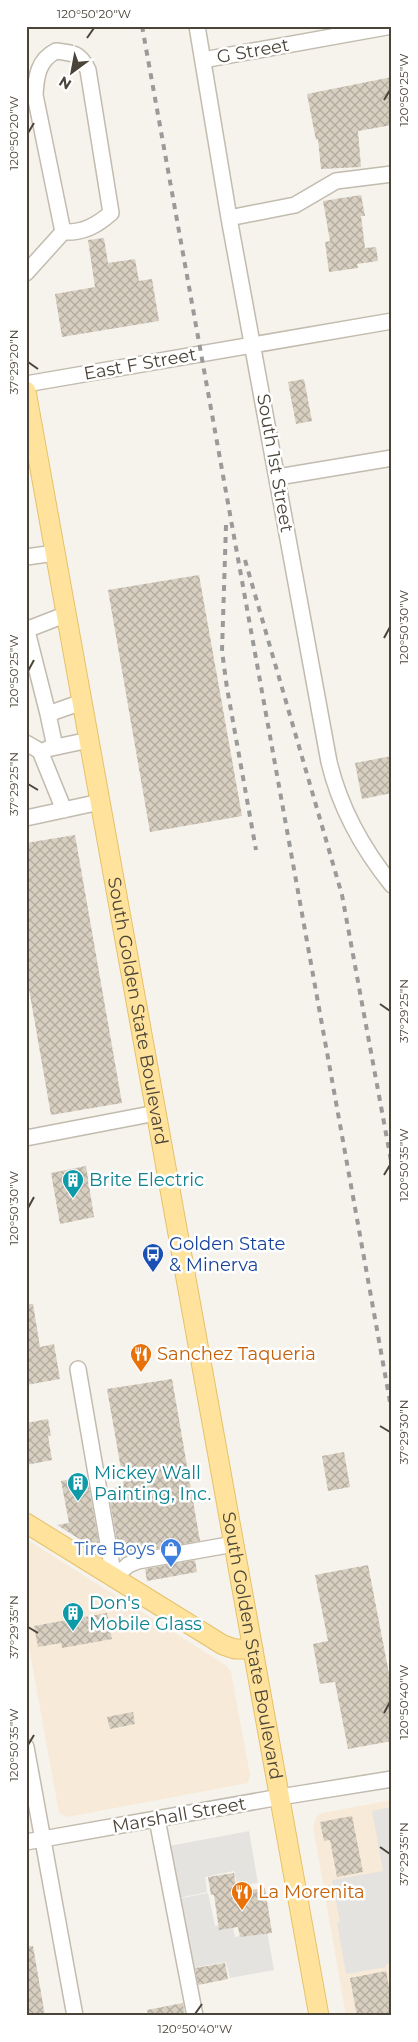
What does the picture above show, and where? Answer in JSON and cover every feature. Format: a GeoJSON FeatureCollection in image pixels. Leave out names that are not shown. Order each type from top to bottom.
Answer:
{"type":"FeatureCollection","features":[{"type":"Feature","properties":{"kind":"main road","name":"South Golden State Boulevard"},"geometry":{"type":"LineString","coordinates":[[26,391],[319,2016]]}},
{"type":"Feature","properties":{"kind":"main road"},"geometry":{"type":"LineString","coordinates":[[26,1523],[223,1645],[235,1649],[253,1649]]}},
{"type":"Feature","properties":{"kind":"street","name":"South 1st Street"},"geometry":{"type":"LineString","coordinates":[[197,26],[229,218],[334,781],[360,840],[392,885]]}},
{"type":"Feature","properties":{"kind":"street","name":"G Street"},"geometry":{"type":"LineString","coordinates":[[203,60],[392,26]]}},
{"type":"Feature","properties":{"kind":"street"},"geometry":{"type":"LineString","coordinates":[[26,273],[63,232],[72,232],[96,226],[111,213],[88,70],[83,58],[72,53],[56,51],[47,56],[36,76],[36,95],[63,232]]}},
{"type":"Feature","properties":{"kind":"street"},"geometry":{"type":"LineString","coordinates":[[229,218],[295,205],[336,181],[392,174]]}},
{"type":"Feature","properties":{"kind":"street","name":"East F Street"},"geometry":{"type":"LineString","coordinates":[[26,384],[392,322]]}},
{"type":"Feature","properties":{"kind":"street"},"geometry":{"type":"LineString","coordinates":[[278,477],[392,458]]}},
{"type":"Feature","properties":{"kind":"street"},"geometry":{"type":"LineString","coordinates":[[26,557],[55,552]]}},
{"type":"Feature","properties":{"kind":"street"},"geometry":{"type":"LineString","coordinates":[[64,810],[47,749],[48,714],[26,629],[66,614]]}},
{"type":"Feature","properties":{"kind":"street"},"geometry":{"type":"LineString","coordinates":[[48,714],[82,702]]}},
{"type":"Feature","properties":{"kind":"street"},"geometry":{"type":"LineString","coordinates":[[26,743],[47,749],[89,740]]}},
{"type":"Feature","properties":{"kind":"street"},"geometry":{"type":"LineString","coordinates":[[26,818],[100,802]]}},
{"type":"Feature","properties":{"kind":"street"},"geometry":{"type":"LineString","coordinates":[[26,1138],[156,1113]]}},
{"type":"Feature","properties":{"kind":"street"},"geometry":{"type":"LineString","coordinates":[[78,1369],[114,1578]]}},
{"type":"Feature","properties":{"kind":"street"},"geometry":{"type":"LineString","coordinates":[[114,1578],[128,1565],[138,1561],[234,1544]]}},
{"type":"Feature","properties":{"kind":"street"},"geometry":{"type":"LineString","coordinates":[[26,1747],[75,2016]]}},
{"type":"Feature","properties":{"kind":"street","name":"Marshall Street"},"geometry":{"type":"LineString","coordinates":[[26,1842],[392,1779]]}},
{"type":"Feature","properties":{"kind":"street"},"geometry":{"type":"LineString","coordinates":[[157,1818],[195,2016]]}},
{"type":"Feature","properties":{"kind":"shaded area"},"geometry":{"type":"Polygon","coordinates":[[[26,1539],[227,1666],[231,1672],[250,1775],[248,1783],[67,1817],[59,1813],[26,1631],[26,1539]]]}},
{"type":"Feature","properties":{"kind":"shaded area"},"geometry":{"type":"Polygon","coordinates":[[[392,1800],[392,2016],[346,2016],[313,1826],[317,1816],[322,1813],[392,1800]]]}},
{"type":"Feature","properties":{"kind":"shaded area"},"geometry":{"type":"Polygon","coordinates":[[[392,1807],[392,1963],[386,1964],[386,1967],[346,1974],[337,1922],[340,1922],[332,1880],[383,1871],[372,1811],[392,1807]]]}},
{"type":"Feature","properties":{"kind":"shaded area"},"geometry":{"type":"Polygon","coordinates":[[[249,1831],[258,1883],[238,1886],[234,1871],[205,1877],[207,1892],[179,1898],[169,1846],[249,1831]]]}},
{"type":"Feature","properties":{"kind":"shaded area"},"geometry":{"type":"Polygon","coordinates":[[[208,1893],[215,1926],[232,1923],[235,1937],[267,1931],[274,1970],[230,1978],[226,1962],[191,1968],[178,1899],[208,1893]]]}},
{"type":"Feature","properties":{"kind":"building"},"geometry":{"type":"Polygon","coordinates":[[[392,77],[392,125],[358,131],[361,167],[321,169],[318,139],[316,140],[307,94],[392,77]]]}},
{"type":"Feature","properties":{"kind":"building"},"geometry":{"type":"Polygon","coordinates":[[[361,195],[365,216],[361,216],[365,248],[376,247],[378,261],[357,264],[358,268],[329,272],[325,242],[330,241],[323,201],[361,195]]]}},
{"type":"Feature","properties":{"kind":"building"},"geometry":{"type":"Polygon","coordinates":[[[104,238],[108,263],[135,259],[139,281],[152,279],[159,321],[62,337],[55,294],[95,287],[88,240],[104,238]]]}},
{"type":"Feature","properties":{"kind":"building"},"geometry":{"type":"Polygon","coordinates":[[[304,379],[312,421],[296,424],[288,382],[304,379]]]}},
{"type":"Feature","properties":{"kind":"building"},"geometry":{"type":"Polygon","coordinates":[[[199,575],[242,816],[150,832],[108,590],[199,575]]]}},
{"type":"Feature","properties":{"kind":"building"},"geometry":{"type":"Polygon","coordinates":[[[392,756],[392,793],[362,799],[355,763],[392,756]]]}},
{"type":"Feature","properties":{"kind":"building"},"geometry":{"type":"Polygon","coordinates":[[[75,835],[122,1103],[51,1115],[26,972],[26,843],[75,835]]]}},
{"type":"Feature","properties":{"kind":"building","name":"Brite Electric"},"geometry":{"type":"Polygon","coordinates":[[[86,1166],[94,1217],[60,1224],[51,1173],[86,1166]]]}},
{"type":"Feature","properties":{"kind":"building"},"geometry":{"type":"Polygon","coordinates":[[[26,1304],[33,1304],[40,1347],[54,1344],[60,1379],[26,1385],[26,1304]]]}},
{"type":"Feature","properties":{"kind":"building"},"geometry":{"type":"Polygon","coordinates":[[[172,1379],[200,1541],[136,1552],[120,1558],[108,1489],[124,1486],[107,1389],[172,1379]]]}},
{"type":"Feature","properties":{"kind":"building"},"geometry":{"type":"Polygon","coordinates":[[[48,1419],[51,1436],[48,1436],[52,1460],[26,1465],[26,1423],[48,1419]]]}},
{"type":"Feature","properties":{"kind":"building"},"geometry":{"type":"Polygon","coordinates":[[[344,1452],[350,1487],[328,1491],[322,1456],[344,1452]]]}},
{"type":"Feature","properties":{"kind":"building","name":"Mickey Wall Painting, Inc."},"geometry":{"type":"Polygon","coordinates":[[[87,1476],[99,1544],[89,1545],[57,1525],[69,1523],[61,1481],[87,1476]]]}},
{"type":"Feature","properties":{"kind":"building","name":"Tire Boys"},"geometry":{"type":"Polygon","coordinates":[[[195,1560],[197,1572],[147,1581],[145,1569],[195,1560]]]}},
{"type":"Feature","properties":{"kind":"building"},"geometry":{"type":"Polygon","coordinates":[[[368,1565],[392,1689],[392,1741],[348,1749],[335,1682],[320,1684],[313,1644],[328,1641],[315,1575],[368,1565]]]}},
{"type":"Feature","properties":{"kind":"building","name":"Don's Mobile Glass"},"geometry":{"type":"Polygon","coordinates":[[[107,1613],[112,1639],[62,1648],[61,1643],[38,1647],[34,1626],[107,1613]]]}},
{"type":"Feature","properties":{"kind":"building"},"geometry":{"type":"Polygon","coordinates":[[[133,1712],[135,1724],[110,1729],[107,1717],[133,1712]]]}},
{"type":"Feature","properties":{"kind":"building"},"geometry":{"type":"Polygon","coordinates":[[[352,1816],[363,1872],[337,1877],[330,1840],[324,1841],[320,1822],[352,1816]]]}},
{"type":"Feature","properties":{"kind":"building","name":"La Morenita"},"geometry":{"type":"Polygon","coordinates":[[[234,1873],[237,1892],[265,1888],[272,1933],[240,1937],[238,1927],[219,1930],[214,1895],[211,1895],[208,1877],[234,1873]]]}},
{"type":"Feature","properties":{"kind":"building"},"geometry":{"type":"Polygon","coordinates":[[[26,1946],[33,1946],[45,2016],[26,2016],[26,1946]]]}},
{"type":"Feature","properties":{"kind":"building"},"geometry":{"type":"Polygon","coordinates":[[[225,1963],[228,1979],[198,1985],[195,1968],[225,1963]]]}},
{"type":"Feature","properties":{"kind":"building"},"geometry":{"type":"Polygon","coordinates":[[[386,1971],[392,2002],[392,2016],[357,2016],[350,1978],[386,1971]]]}},
{"type":"Feature","properties":{"kind":"building"},"geometry":{"type":"Polygon","coordinates":[[[183,2003],[185,2016],[148,2016],[147,2010],[183,2003]]]}},
{"type":"Feature","properties":{"kind":"railway"},"geometry":{"type":"LineString","coordinates":[[142,26],[392,1413]]}},
{"type":"Feature","properties":{"kind":"railway"},"geometry":{"type":"LineString","coordinates":[[226,525],[222,651],[256,850]]}},
{"type":"Feature","properties":{"kind":"railway"},"geometry":{"type":"LineString","coordinates":[[245,560],[342,895],[392,1166]]}},
{"type":"Feature","properties":{"kind":"place","name":"Brite Electric"},"geometry":{"type":"Point","coordinates":[73,1199]}},
{"type":"Feature","properties":{"kind":"place","name":"Golden State & Minerva"},"geometry":{"type":"Point","coordinates":[153,1273]}},
{"type":"Feature","properties":{"kind":"place","name":"Sanchez Taqueria"},"geometry":{"type":"Point","coordinates":[141,1373]}},
{"type":"Feature","properties":{"kind":"place","name":"Mickey Wall Painting, Inc."},"geometry":{"type":"Point","coordinates":[78,1502]}},
{"type":"Feature","properties":{"kind":"place","name":"Tire Boys"},"geometry":{"type":"Point","coordinates":[171,1568]}},
{"type":"Feature","properties":{"kind":"place","name":"Don's Mobile Glass"},"geometry":{"type":"Point","coordinates":[73,1632]}},
{"type":"Feature","properties":{"kind":"place","name":"La Morenita"},"geometry":{"type":"Point","coordinates":[242,1911]}}]}
